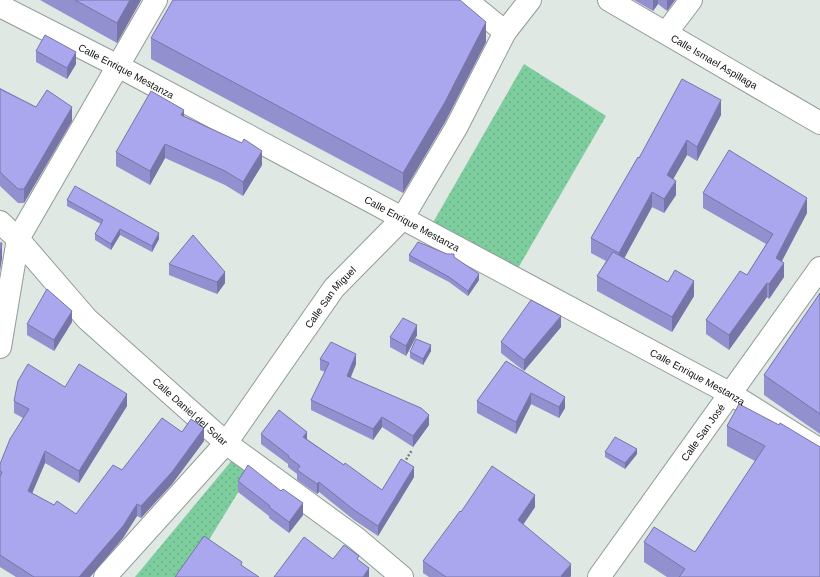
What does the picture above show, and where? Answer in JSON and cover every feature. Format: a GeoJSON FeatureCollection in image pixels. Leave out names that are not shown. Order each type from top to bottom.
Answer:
{"type":"FeatureCollection","features":[{"type":"Feature","properties":{"kind":"street"},"geometry":{"type":"LineString","coordinates":[[0,347],[18,239],[156,0]]}},
{"type":"Feature","properties":{"kind":"street"},"geometry":{"type":"LineString","coordinates":[[466,0],[505,32]]}},
{"type":"Feature","properties":{"kind":"street","name":"Calle San Miguel"},"geometry":{"type":"LineString","coordinates":[[105,577],[226,443],[334,288],[402,219],[456,128],[505,32],[530,0]]}},
{"type":"Feature","properties":{"kind":"street","name":"Calle Ismael Aspillaga"},"geometry":{"type":"LineString","coordinates":[[609,0],[820,123]]}},
{"type":"Feature","properties":{"kind":"street"},"geometry":{"type":"LineString","coordinates":[[666,33],[691,0]]}},
{"type":"Feature","properties":{"kind":"street","name":"Calle Enrique Mestanza"},"geometry":{"type":"LineString","coordinates":[[0,6],[118,66],[731,394],[820,450]]}},
{"type":"Feature","properties":{"kind":"street","name":"Calle Daniel del Solar"},"geometry":{"type":"LineString","coordinates":[[0,222],[18,239],[87,319],[226,443],[356,538],[402,577]]}},
{"type":"Feature","properties":{"kind":"street","name":"Calle San José"},"geometry":{"type":"LineString","coordinates":[[599,577],[819,270]]}},
{"type":"Feature","properties":{"kind":"path"},"geometry":{"type":"LineString","coordinates":[[400,469],[412,450]]}},
{"type":"Feature","properties":{"kind":"green space"},"geometry":{"type":"Polygon","coordinates":[[[524,64],[606,116],[517,270],[431,226],[524,64]]]}},
{"type":"Feature","properties":{"kind":"green space"},"geometry":{"type":"Polygon","coordinates":[[[233,459],[250,473],[204,548],[184,577],[135,577],[233,459]]]}},
{"type":"Feature","properties":{"kind":"building"},"geometry":{"type":"Polygon","coordinates":[[[75,0],[130,0],[117,23],[75,0]]]}},
{"type":"Feature","properties":{"kind":"building"},"geometry":{"type":"Polygon","coordinates":[[[173,0],[460,0],[486,22],[445,102],[403,173],[151,38],[173,0]]]}},
{"type":"Feature","properties":{"kind":"building"},"geometry":{"type":"Polygon","coordinates":[[[45,35],[76,52],[67,68],[36,51],[45,35]]]}},
{"type":"Feature","properties":{"kind":"building"},"geometry":{"type":"Polygon","coordinates":[[[682,79],[721,100],[697,147],[687,140],[667,175],[676,181],[664,199],[652,192],[619,253],[591,238],[638,157],[639,158],[682,79]]]}},
{"type":"Feature","properties":{"kind":"building"},"geometry":{"type":"Polygon","coordinates":[[[0,89],[36,107],[47,90],[72,107],[24,189],[18,189],[0,172],[0,89]]]}},
{"type":"Feature","properties":{"kind":"building"},"geometry":{"type":"Polygon","coordinates":[[[151,91],[184,110],[181,115],[242,143],[244,139],[262,151],[243,182],[225,171],[165,144],[150,171],[116,152],[151,91]]]}},
{"type":"Feature","properties":{"kind":"building"},"geometry":{"type":"Polygon","coordinates":[[[729,150],[807,198],[776,258],[784,263],[769,284],[767,283],[729,335],[706,320],[740,271],[747,275],[773,234],[703,193],[729,150]]]}},
{"type":"Feature","properties":{"kind":"building"},"geometry":{"type":"Polygon","coordinates":[[[75,186],[159,233],[152,246],[120,229],[111,244],[95,234],[103,220],[67,200],[75,186]]]}},
{"type":"Feature","properties":{"kind":"building"},"geometry":{"type":"Polygon","coordinates":[[[193,235],[225,272],[217,282],[169,264],[193,235]]]}},
{"type":"Feature","properties":{"kind":"building"},"geometry":{"type":"Polygon","coordinates":[[[418,242],[447,254],[454,254],[454,257],[479,274],[468,291],[449,277],[409,255],[418,242]]]}},
{"type":"Feature","properties":{"kind":"building"},"geometry":{"type":"Polygon","coordinates":[[[0,243],[2,243],[0,255],[0,243]]]}},
{"type":"Feature","properties":{"kind":"building"},"geometry":{"type":"Polygon","coordinates":[[[613,252],[668,282],[675,270],[694,281],[672,317],[597,276],[613,252]]]}},
{"type":"Feature","properties":{"kind":"building"},"geometry":{"type":"Polygon","coordinates":[[[47,289],[72,311],[54,340],[27,324],[47,289]]]}},
{"type":"Feature","properties":{"kind":"building"},"geometry":{"type":"Polygon","coordinates":[[[820,293],[820,414],[764,375],[820,293]]]}},
{"type":"Feature","properties":{"kind":"building"},"geometry":{"type":"Polygon","coordinates":[[[531,300],[561,316],[524,360],[501,342],[531,300]]]}},
{"type":"Feature","properties":{"kind":"building"},"geometry":{"type":"Polygon","coordinates":[[[403,318],[417,325],[406,346],[390,337],[403,318]]]}},
{"type":"Feature","properties":{"kind":"building"},"geometry":{"type":"Polygon","coordinates":[[[416,339],[431,345],[423,359],[410,352],[416,339]]]}},
{"type":"Feature","properties":{"kind":"building"},"geometry":{"type":"Polygon","coordinates":[[[331,342],[356,354],[347,376],[421,408],[429,415],[413,436],[382,417],[373,429],[311,400],[329,363],[320,359],[331,342]]]}},
{"type":"Feature","properties":{"kind":"building"},"geometry":{"type":"Polygon","coordinates":[[[506,361],[565,397],[559,407],[531,393],[516,422],[477,401],[506,361]]]}},
{"type":"Feature","properties":{"kind":"building"},"geometry":{"type":"Polygon","coordinates":[[[28,364],[65,387],[79,364],[127,394],[79,471],[45,451],[28,491],[54,505],[57,501],[76,514],[113,465],[122,470],[162,418],[182,432],[191,419],[204,428],[172,472],[141,506],[137,504],[123,526],[79,577],[34,577],[0,555],[0,477],[2,472],[0,471],[0,464],[10,439],[29,409],[14,401],[18,381],[28,364]]]}},
{"type":"Feature","properties":{"kind":"building"},"geometry":{"type":"Polygon","coordinates":[[[739,404],[779,425],[780,423],[820,447],[820,577],[679,577],[685,569],[644,542],[654,527],[695,552],[765,446],[727,426],[739,404]]]}},
{"type":"Feature","properties":{"kind":"building"},"geometry":{"type":"Polygon","coordinates":[[[279,410],[307,432],[303,437],[344,465],[345,463],[382,490],[401,459],[414,467],[378,526],[354,510],[319,482],[317,484],[297,470],[300,466],[261,434],[279,410]]]}},
{"type":"Feature","properties":{"kind":"building"},"geometry":{"type":"Polygon","coordinates":[[[615,437],[637,449],[625,463],[605,452],[615,437]]]}},
{"type":"Feature","properties":{"kind":"building"},"geometry":{"type":"Polygon","coordinates":[[[248,465],[281,491],[283,489],[303,503],[289,522],[238,481],[248,465]]]}},
{"type":"Feature","properties":{"kind":"building"},"geometry":{"type":"Polygon","coordinates":[[[492,466],[535,495],[518,520],[571,564],[561,576],[562,577],[446,577],[423,561],[460,511],[461,512],[492,466]]]}},
{"type":"Feature","properties":{"kind":"building"},"geometry":{"type":"Polygon","coordinates":[[[204,536],[242,562],[241,565],[259,577],[175,577],[204,536]]]}},
{"type":"Feature","properties":{"kind":"building"},"geometry":{"type":"Polygon","coordinates":[[[304,537],[333,559],[344,545],[359,556],[357,559],[369,568],[363,577],[274,577],[304,537]]]}}]}
